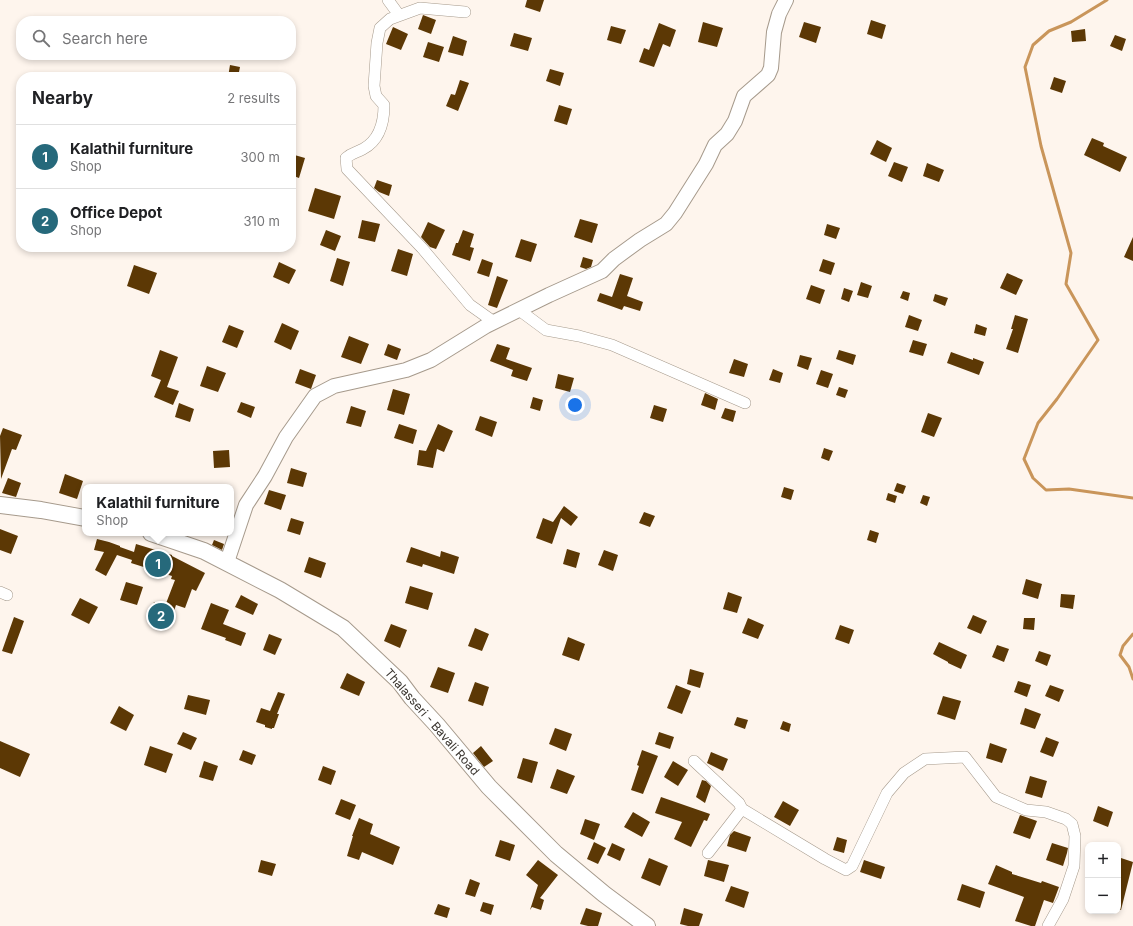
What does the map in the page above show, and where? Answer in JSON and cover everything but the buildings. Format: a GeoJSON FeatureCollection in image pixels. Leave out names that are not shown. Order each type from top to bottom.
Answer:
{"type":"FeatureCollection","features":[{"type":"Feature","properties":{"kind":"main road"},"geometry":{"type":"LineString","coordinates":[[0,505],[41,510],[82,517]]}},
{"type":"Feature","properties":{"kind":"main road","name":"Thalasseri - Bavali Road"},"geometry":{"type":"LineString","coordinates":[[160,536],[204,551],[226,562],[280,590],[343,628],[400,682],[489,787],[551,849],[604,894],[646,926]]}},
{"type":"Feature","properties":{"kind":"street"},"geometry":{"type":"LineString","coordinates":[[388,0],[399,15]]}},
{"type":"Feature","properties":{"kind":"street"},"geometry":{"type":"LineString","coordinates":[[226,562],[246,505],[265,476],[286,437],[315,396],[334,386],[406,370],[431,360],[494,322],[602,271],[614,259],[640,240],[666,224],[675,213],[706,164],[715,145],[727,134],[735,121],[744,96],[768,75],[771,68],[774,32],[779,14],[786,0]]}},
{"type":"Feature","properties":{"kind":"street"},"geometry":{"type":"LineString","coordinates":[[464,12],[420,8],[390,19],[380,28],[377,43],[374,86],[376,96],[384,105],[384,120],[378,137],[363,149],[352,153],[346,158],[347,169],[422,248],[470,305],[494,322]]}},
{"type":"Feature","properties":{"kind":"street"},"geometry":{"type":"LineString","coordinates":[[519,310],[546,330],[579,336],[612,346],[745,403]]}},
{"type":"Feature","properties":{"kind":"street"},"geometry":{"type":"LineString","coordinates":[[694,761],[738,803],[742,809],[846,870],[852,866],[887,793],[904,773],[925,759],[965,757],[996,797],[1026,810],[1046,812],[1066,819],[1072,824],[1075,836],[1074,866],[1063,899],[1048,926]]}},
{"type":"Feature","properties":{"kind":"street"},"geometry":{"type":"LineString","coordinates":[[708,853],[742,809]]}},
{"type":"Feature","properties":{"kind":"waterway"},"geometry":{"type":"LineString","coordinates":[[1107,0],[1071,22],[1049,31],[1033,45],[1025,67],[1041,146],[1071,253],[1066,284],[1098,340],[1057,399],[1038,423],[1024,459],[1033,478],[1046,490],[1069,489],[1133,498]]}},
{"type":"Feature","properties":{"kind":"waterway"},"geometry":{"type":"LineString","coordinates":[[1133,634],[1123,646],[1120,655],[1129,667],[1133,679]]}},
{"type":"Feature","properties":{"kind":"place","name":"Kalathil furniture"},"geometry":{"type":"Point","coordinates":[158,564]}},
{"type":"Feature","properties":{"kind":"place","name":"Office Depot"},"geometry":{"type":"Point","coordinates":[161,616]}}]}
